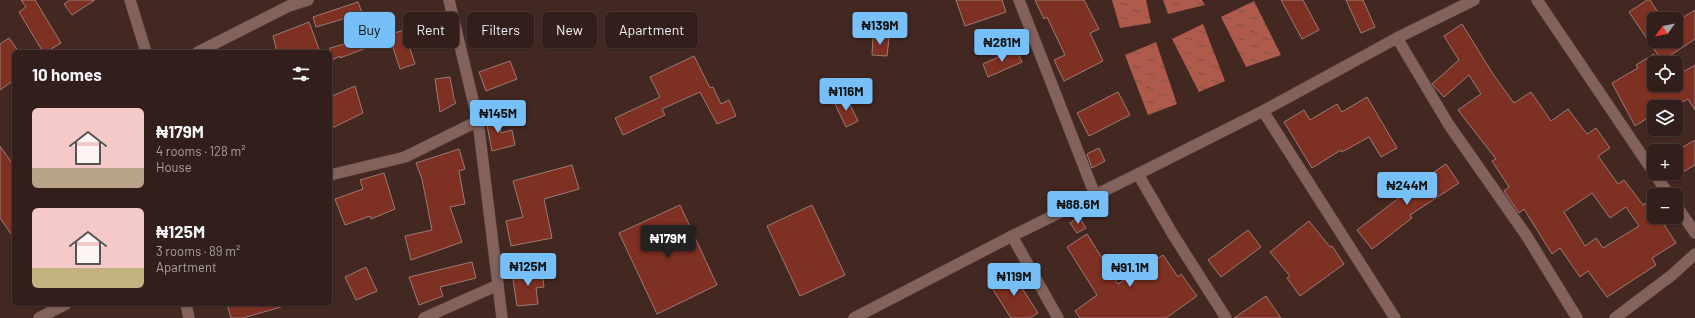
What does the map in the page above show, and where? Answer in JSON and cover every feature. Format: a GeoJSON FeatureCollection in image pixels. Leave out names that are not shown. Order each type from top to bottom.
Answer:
{"type":"FeatureCollection","features":[{"type":"Feature","properties":{"kind":"street"},"geometry":{"type":"LineString","coordinates":[[130,0],[145,50]]}},
{"type":"Feature","properties":{"kind":"street"},"geometry":{"type":"LineString","coordinates":[[202,50],[289,6],[308,0]]}},
{"type":"Feature","properties":{"kind":"street"},"geometry":{"type":"LineString","coordinates":[[449,0],[478,121],[502,318]]}},
{"type":"Feature","properties":{"kind":"street"},"geometry":{"type":"LineString","coordinates":[[1019,0],[1096,195]]}},
{"type":"Feature","properties":{"kind":"street"},"geometry":{"type":"LineString","coordinates":[[854,318],[1012,236],[1263,111],[1397,38],[1474,0]]}},
{"type":"Feature","properties":{"kind":"street"},"geometry":{"type":"LineString","coordinates":[[1536,0],[1647,163]]}},
{"type":"Feature","properties":{"kind":"street"},"geometry":{"type":"LineString","coordinates":[[1397,38],[1450,125],[1526,236],[1577,318]]}},
{"type":"Feature","properties":{"kind":"street"},"geometry":{"type":"LineString","coordinates":[[1263,111],[1395,318]]}},
{"type":"Feature","properties":{"kind":"street"},"geometry":{"type":"LineString","coordinates":[[332,175],[405,157],[478,121]]}},
{"type":"Feature","properties":{"kind":"street"},"geometry":{"type":"LineString","coordinates":[[1138,174],[1172,233],[1226,318]]}},
{"type":"Feature","properties":{"kind":"street"},"geometry":{"type":"LineString","coordinates":[[1683,215],[1695,233]]}},
{"type":"Feature","properties":{"kind":"street"},"geometry":{"type":"LineString","coordinates":[[1012,236],[1058,318]]}},
{"type":"Feature","properties":{"kind":"street"},"geometry":{"type":"LineString","coordinates":[[1615,318],[1672,275],[1695,254]]}},
{"type":"Feature","properties":{"kind":"street"},"geometry":{"type":"LineString","coordinates":[[424,318],[498,285]]}},
{"type":"Feature","properties":{"kind":"street"},"geometry":{"type":"LineString","coordinates":[[39,318],[62,306]]}},
{"type":"Feature","properties":{"kind":"street"},"geometry":{"type":"LineString","coordinates":[[186,306],[189,318]]}},
{"type":"Feature","properties":{"kind":"water"},"geometry":{"type":"Polygon","coordinates":[[[1112,0],[1146,0],[1151,23],[1120,28],[1112,0]]]}},
{"type":"Feature","properties":{"kind":"water"},"geometry":{"type":"Polygon","coordinates":[[[1163,0],[1202,0],[1205,5],[1168,14],[1163,0]]]}},
{"type":"Feature","properties":{"kind":"water"},"geometry":{"type":"Polygon","coordinates":[[[1254,1],[1281,55],[1246,67],[1221,17],[1254,1]]]}},
{"type":"Feature","properties":{"kind":"water"},"geometry":{"type":"Polygon","coordinates":[[[1203,24],[1225,81],[1199,92],[1172,39],[1203,24]]]}},
{"type":"Feature","properties":{"kind":"water"},"geometry":{"type":"Polygon","coordinates":[[[1156,42],[1177,104],[1148,115],[1125,55],[1156,42]]]}},
{"type":"Feature","properties":{"kind":"building"},"geometry":{"type":"Polygon","coordinates":[[[21,0],[35,0],[61,43],[49,50],[42,50],[19,12],[26,7],[21,0]]]}},
{"type":"Feature","properties":{"kind":"building"},"geometry":{"type":"Polygon","coordinates":[[[70,0],[95,0],[72,15],[64,4],[70,0]]]}},
{"type":"Feature","properties":{"kind":"building"},"geometry":{"type":"Polygon","coordinates":[[[956,0],[1002,0],[1006,12],[965,26],[956,0]]]}},
{"type":"Feature","properties":{"kind":"building"},"geometry":{"type":"Polygon","coordinates":[[[1035,0],[1084,0],[1099,29],[1090,33],[1103,61],[1064,81],[1054,60],[1065,55],[1047,17],[1044,19],[1035,0]]]}},
{"type":"Feature","properties":{"kind":"building"},"geometry":{"type":"Polygon","coordinates":[[[1281,0],[1303,0],[1319,30],[1302,39],[1281,0]]]}},
{"type":"Feature","properties":{"kind":"building"},"geometry":{"type":"Polygon","coordinates":[[[1346,0],[1363,0],[1375,27],[1361,33],[1346,0]]]}},
{"type":"Feature","properties":{"kind":"building"},"geometry":{"type":"Polygon","coordinates":[[[1647,0],[1650,0],[1658,12],[1647,12],[1647,39],[1629,12],[1647,0]]]}},
{"type":"Feature","properties":{"kind":"building"},"geometry":{"type":"Polygon","coordinates":[[[358,2],[362,12],[344,12],[344,22],[343,19],[316,27],[313,17],[358,2]]]}},
{"type":"Feature","properties":{"kind":"building"},"geometry":{"type":"Polygon","coordinates":[[[1695,10],[1695,39],[1683,47],[1683,18],[1695,10]]]}},
{"type":"Feature","properties":{"kind":"building"},"geometry":{"type":"Polygon","coordinates":[[[309,22],[319,50],[276,50],[273,36],[309,22]]]}},
{"type":"Feature","properties":{"kind":"building"},"geometry":{"type":"Polygon","coordinates":[[[1462,24],[1493,74],[1514,103],[1531,92],[1551,121],[1568,109],[1587,134],[1596,128],[1610,148],[1598,156],[1618,184],[1624,180],[1643,205],[1647,202],[1647,224],[1664,224],[1676,243],[1652,258],[1656,265],[1607,297],[1588,271],[1580,277],[1560,248],[1552,254],[1524,209],[1519,213],[1504,191],[1509,187],[1492,161],[1496,159],[1458,110],[1481,94],[1469,75],[1444,97],[1432,84],[1459,60],[1444,36],[1462,24]],[[1592,193],[1564,212],[1585,246],[1596,238],[1603,248],[1639,226],[1626,207],[1610,218],[1592,193]]]}},
{"type":"Feature","properties":{"kind":"building"},"geometry":{"type":"Polygon","coordinates":[[[403,30],[403,48],[410,48],[415,64],[400,69],[393,48],[395,48],[395,33],[403,30]]]}},
{"type":"Feature","properties":{"kind":"building"},"geometry":{"type":"Polygon","coordinates":[[[873,37],[889,38],[887,56],[872,55],[873,37]]]}},
{"type":"Feature","properties":{"kind":"building"},"geometry":{"type":"Polygon","coordinates":[[[9,38],[18,50],[12,50],[12,81],[0,90],[0,44],[9,38]]]}},
{"type":"Feature","properties":{"kind":"building"},"geometry":{"type":"Polygon","coordinates":[[[344,44],[344,48],[366,48],[332,60],[332,50],[330,50],[330,48],[344,44]]]}},
{"type":"Feature","properties":{"kind":"building"},"geometry":{"type":"Polygon","coordinates":[[[1653,48],[1682,48],[1670,56],[1659,56],[1653,48]]]}},
{"type":"Feature","properties":{"kind":"building"},"geometry":{"type":"Polygon","coordinates":[[[1016,49],[1022,62],[988,77],[983,64],[1016,49]]]}},
{"type":"Feature","properties":{"kind":"building"},"geometry":{"type":"Polygon","coordinates":[[[694,56],[710,88],[713,87],[721,104],[729,100],[736,116],[717,124],[700,92],[662,109],[665,115],[623,135],[615,118],[660,97],[650,77],[694,56]]]}},
{"type":"Feature","properties":{"kind":"building"},"geometry":{"type":"Polygon","coordinates":[[[1647,58],[1647,92],[1683,92],[1683,72],[1695,65],[1695,110],[1688,99],[1683,102],[1683,100],[1647,100],[1647,118],[1635,126],[1612,83],[1638,68],[1636,65],[1647,58]]]}},
{"type":"Feature","properties":{"kind":"building"},"geometry":{"type":"Polygon","coordinates":[[[510,61],[517,79],[486,91],[479,72],[510,61]]]}},
{"type":"Feature","properties":{"kind":"building"},"geometry":{"type":"Polygon","coordinates":[[[450,77],[456,103],[440,112],[435,79],[450,77]]]}},
{"type":"Feature","properties":{"kind":"building"},"geometry":{"type":"Polygon","coordinates":[[[355,86],[363,113],[332,128],[332,96],[355,86]]]}},
{"type":"Feature","properties":{"kind":"building"},"geometry":{"type":"Polygon","coordinates":[[[1118,92],[1130,115],[1089,136],[1077,113],[1118,92]]]}},
{"type":"Feature","properties":{"kind":"building"},"geometry":{"type":"Polygon","coordinates":[[[846,97],[858,121],[846,127],[834,102],[846,97]]]}},
{"type":"Feature","properties":{"kind":"building"},"geometry":{"type":"Polygon","coordinates":[[[1367,97],[1397,148],[1381,157],[1369,137],[1342,152],[1341,150],[1312,168],[1284,122],[1304,110],[1310,120],[1337,104],[1342,112],[1367,97]]]}},
{"type":"Feature","properties":{"kind":"building"},"geometry":{"type":"Polygon","coordinates":[[[498,113],[501,133],[512,130],[515,145],[492,151],[485,115],[498,113]]]}},
{"type":"Feature","properties":{"kind":"building"},"geometry":{"type":"Polygon","coordinates":[[[1695,140],[1695,165],[1683,172],[1683,147],[1695,140]]]}},
{"type":"Feature","properties":{"kind":"building"},"geometry":{"type":"Polygon","coordinates":[[[0,146],[12,163],[12,235],[0,218],[0,146]]]}},
{"type":"Feature","properties":{"kind":"building"},"geometry":{"type":"Polygon","coordinates":[[[1099,148],[1105,161],[1092,168],[1087,154],[1099,148]]]}},
{"type":"Feature","properties":{"kind":"building"},"geometry":{"type":"Polygon","coordinates":[[[459,149],[465,169],[459,171],[465,204],[450,207],[462,242],[411,260],[405,236],[432,230],[422,179],[416,163],[459,149]]]}},
{"type":"Feature","properties":{"kind":"building"},"geometry":{"type":"Polygon","coordinates":[[[1446,164],[1459,183],[1410,215],[1412,218],[1372,249],[1357,230],[1404,194],[1403,193],[1446,164]]]}},
{"type":"Feature","properties":{"kind":"building"},"geometry":{"type":"Polygon","coordinates":[[[572,165],[579,189],[544,199],[552,238],[511,246],[506,221],[523,217],[513,181],[572,165]]]}},
{"type":"Feature","properties":{"kind":"building"},"geometry":{"type":"Polygon","coordinates":[[[384,173],[395,209],[371,219],[370,216],[345,225],[335,199],[363,189],[360,180],[384,173]]]}},
{"type":"Feature","properties":{"kind":"building"},"geometry":{"type":"Polygon","coordinates":[[[680,205],[717,285],[657,314],[619,233],[680,205]]]}},
{"type":"Feature","properties":{"kind":"building"},"geometry":{"type":"Polygon","coordinates":[[[812,205],[845,275],[800,296],[767,226],[812,205]]]}},
{"type":"Feature","properties":{"kind":"building"},"geometry":{"type":"Polygon","coordinates":[[[1079,217],[1086,228],[1077,233],[1070,223],[1079,217]]]}},
{"type":"Feature","properties":{"kind":"building"},"geometry":{"type":"Polygon","coordinates":[[[1309,221],[1330,247],[1332,246],[1344,264],[1300,296],[1287,278],[1290,276],[1270,252],[1309,221]]]}},
{"type":"Feature","properties":{"kind":"building"},"geometry":{"type":"Polygon","coordinates":[[[1248,230],[1261,247],[1221,277],[1208,260],[1248,230]]]}},
{"type":"Feature","properties":{"kind":"building"},"geometry":{"type":"Polygon","coordinates":[[[1087,234],[1118,284],[1163,255],[1178,277],[1181,274],[1197,296],[1166,318],[1080,318],[1075,311],[1097,295],[1067,247],[1087,234]]]}},
{"type":"Feature","properties":{"kind":"building"},"geometry":{"type":"Polygon","coordinates":[[[472,262],[476,278],[440,287],[443,296],[419,305],[409,277],[472,262]]]}},
{"type":"Feature","properties":{"kind":"building"},"geometry":{"type":"Polygon","coordinates":[[[366,267],[377,291],[356,300],[345,277],[366,267]]]}},
{"type":"Feature","properties":{"kind":"building"},"geometry":{"type":"Polygon","coordinates":[[[542,269],[544,287],[536,288],[538,304],[517,306],[512,273],[542,269]]]}},
{"type":"Feature","properties":{"kind":"building"},"geometry":{"type":"Polygon","coordinates":[[[1011,271],[1038,313],[1030,318],[1011,318],[990,285],[1011,271]]]}},
{"type":"Feature","properties":{"kind":"building"},"geometry":{"type":"Polygon","coordinates":[[[1266,296],[1281,318],[1234,318],[1266,296]]]}},
{"type":"Feature","properties":{"kind":"building"},"geometry":{"type":"Polygon","coordinates":[[[228,306],[281,306],[243,318],[231,318],[228,306]]]}}]}
